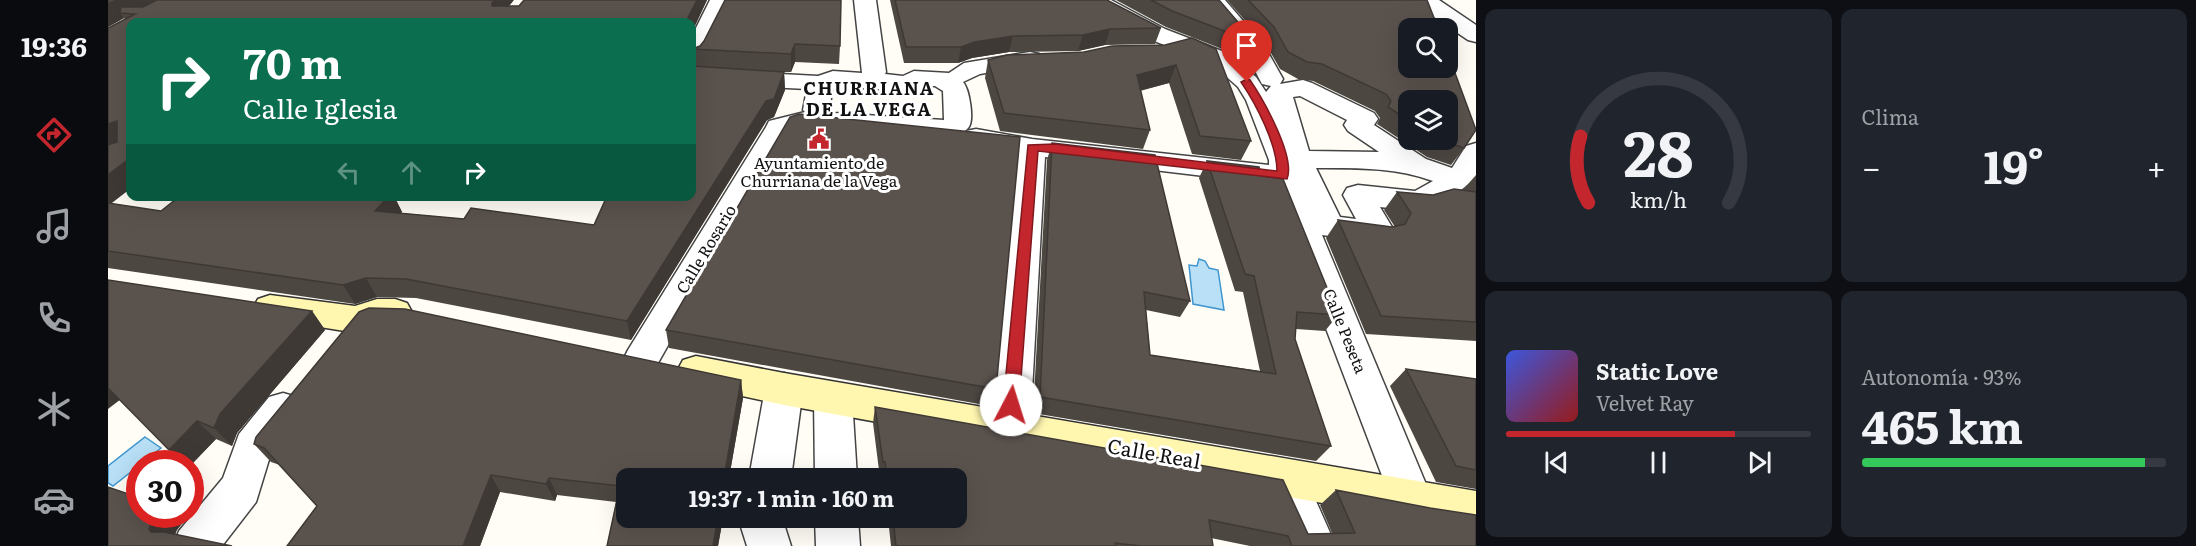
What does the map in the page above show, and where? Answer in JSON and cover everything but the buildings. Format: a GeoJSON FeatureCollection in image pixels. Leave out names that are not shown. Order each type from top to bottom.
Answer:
{"type":"FeatureCollection","features":[{"type":"Feature","properties":{"kind":"street"},"geometry":{"type":"LineString","coordinates":[[696,50],[722,0]]}},
{"type":"Feature","properties":{"kind":"street"},"geometry":{"type":"LineString","coordinates":[[865,0],[874,72]]}},
{"type":"Feature","properties":{"kind":"street"},"geometry":{"type":"LineString","coordinates":[[1095,0],[1156,34],[1220,58],[1269,84],[1279,92],[1288,166],[1329,226],[1379,232],[1358,195],[1420,201],[1457,180],[1404,163],[1357,125],[1365,119],[1303,88],[1269,84]]}},
{"type":"Feature","properties":{"kind":"street"},"geometry":{"type":"LineString","coordinates":[[1213,0],[1256,50],[1269,84]]}},
{"type":"Feature","properties":{"kind":"street"},"geometry":{"type":"LineString","coordinates":[[1424,0],[1476,35]]}},
{"type":"Feature","properties":{"kind":"street"},"geometry":{"type":"LineString","coordinates":[[1150,53],[1177,49],[1183,45]]}},
{"type":"Feature","properties":{"kind":"street"},"geometry":{"type":"LineString","coordinates":[[950,77],[956,88],[958,124],[946,130],[827,120],[816,110],[820,86],[833,78],[914,84],[914,78],[950,77],[974,68],[1025,59],[1047,59]]}},
{"type":"Feature","properties":{"kind":"street"},"geometry":{"type":"LineString","coordinates":[[696,76],[811,82],[830,70],[950,77]]}},
{"type":"Feature","properties":{"kind":"street"},"geometry":{"type":"LineString","coordinates":[[950,77],[970,136]]}},
{"type":"Feature","properties":{"kind":"street"},"geometry":{"type":"LineString","coordinates":[[811,82],[800,120],[970,136],[1032,147],[1288,166],[1355,159],[1472,168]]}},
{"type":"Feature","properties":{"kind":"street","name":"Calle Rosario"},"geometry":{"type":"LineString","coordinates":[[641,360],[778,127],[800,120]]}},
{"type":"Feature","properties":{"kind":"street"},"geometry":{"type":"LineString","coordinates":[[1010,428],[1032,147]]}},
{"type":"Feature","properties":{"kind":"street","name":"Calle Peseta"},"geometry":{"type":"LineString","coordinates":[[1288,166],[1412,501]]}},
{"type":"Feature","properties":{"kind":"street"},"geometry":{"type":"LineString","coordinates":[[244,304],[357,320]]}},
{"type":"Feature","properties":{"kind":"street"},"geometry":{"type":"LineString","coordinates":[[195,546],[241,488],[253,446],[357,320],[377,312],[428,315]]}},
{"type":"Feature","properties":{"kind":"street"},"geometry":{"type":"LineString","coordinates":[[607,353],[784,389],[772,468]]}},
{"type":"Feature","properties":{"kind":"street","name":"Calle Real"},"geometry":{"type":"LineString","coordinates":[[784,389],[1476,511]]}},
{"type":"Feature","properties":{"kind":"street"},"geometry":{"type":"LineString","coordinates":[[833,398],[836,468]]}},
{"type":"Feature","properties":{"kind":"street"},"geometry":{"type":"LineString","coordinates":[[1285,478],[1314,546]]}},
{"type":"Feature","properties":{"kind":"street"},"geometry":{"type":"LineString","coordinates":[[763,528],[769,546]]}},
{"type":"Feature","properties":{"kind":"street"},"geometry":{"type":"LineString","coordinates":[[837,528],[838,546]]}},
{"type":"Feature","properties":{"kind":"water"},"geometry":{"type":"Polygon","coordinates":[[[1199,259],[1205,261],[1209,268],[1218,270],[1224,310],[1193,304],[1189,265],[1197,266],[1199,259]]]}},
{"type":"Feature","properties":{"kind":"water"},"geometry":{"type":"Polygon","coordinates":[[[145,437],[161,448],[158,450],[128,450],[145,437]]]}},
{"type":"Feature","properties":{"kind":"water"},"geometry":{"type":"Polygon","coordinates":[[[126,452],[126,476],[113,486],[108,483],[108,466],[126,452]]]}},
{"type":"Feature","properties":{"kind":"place","name":"Ayuntamiento de Churriana de la Vega"},"geometry":{"type":"Point","coordinates":[819,139]}},
{"type":"Feature","properties":{"kind":"district","name":"CHURRIANA DE LA VEGA"},"geometry":{"type":"Point","coordinates":[869,100]}},
{"type":"Feature","properties":{"kind":"route"},"geometry":{"type":"LineString","coordinates":[[1011,405],[1032,147],[1283,176],[1283,160],[1259,100],[1247,82]]}}]}
